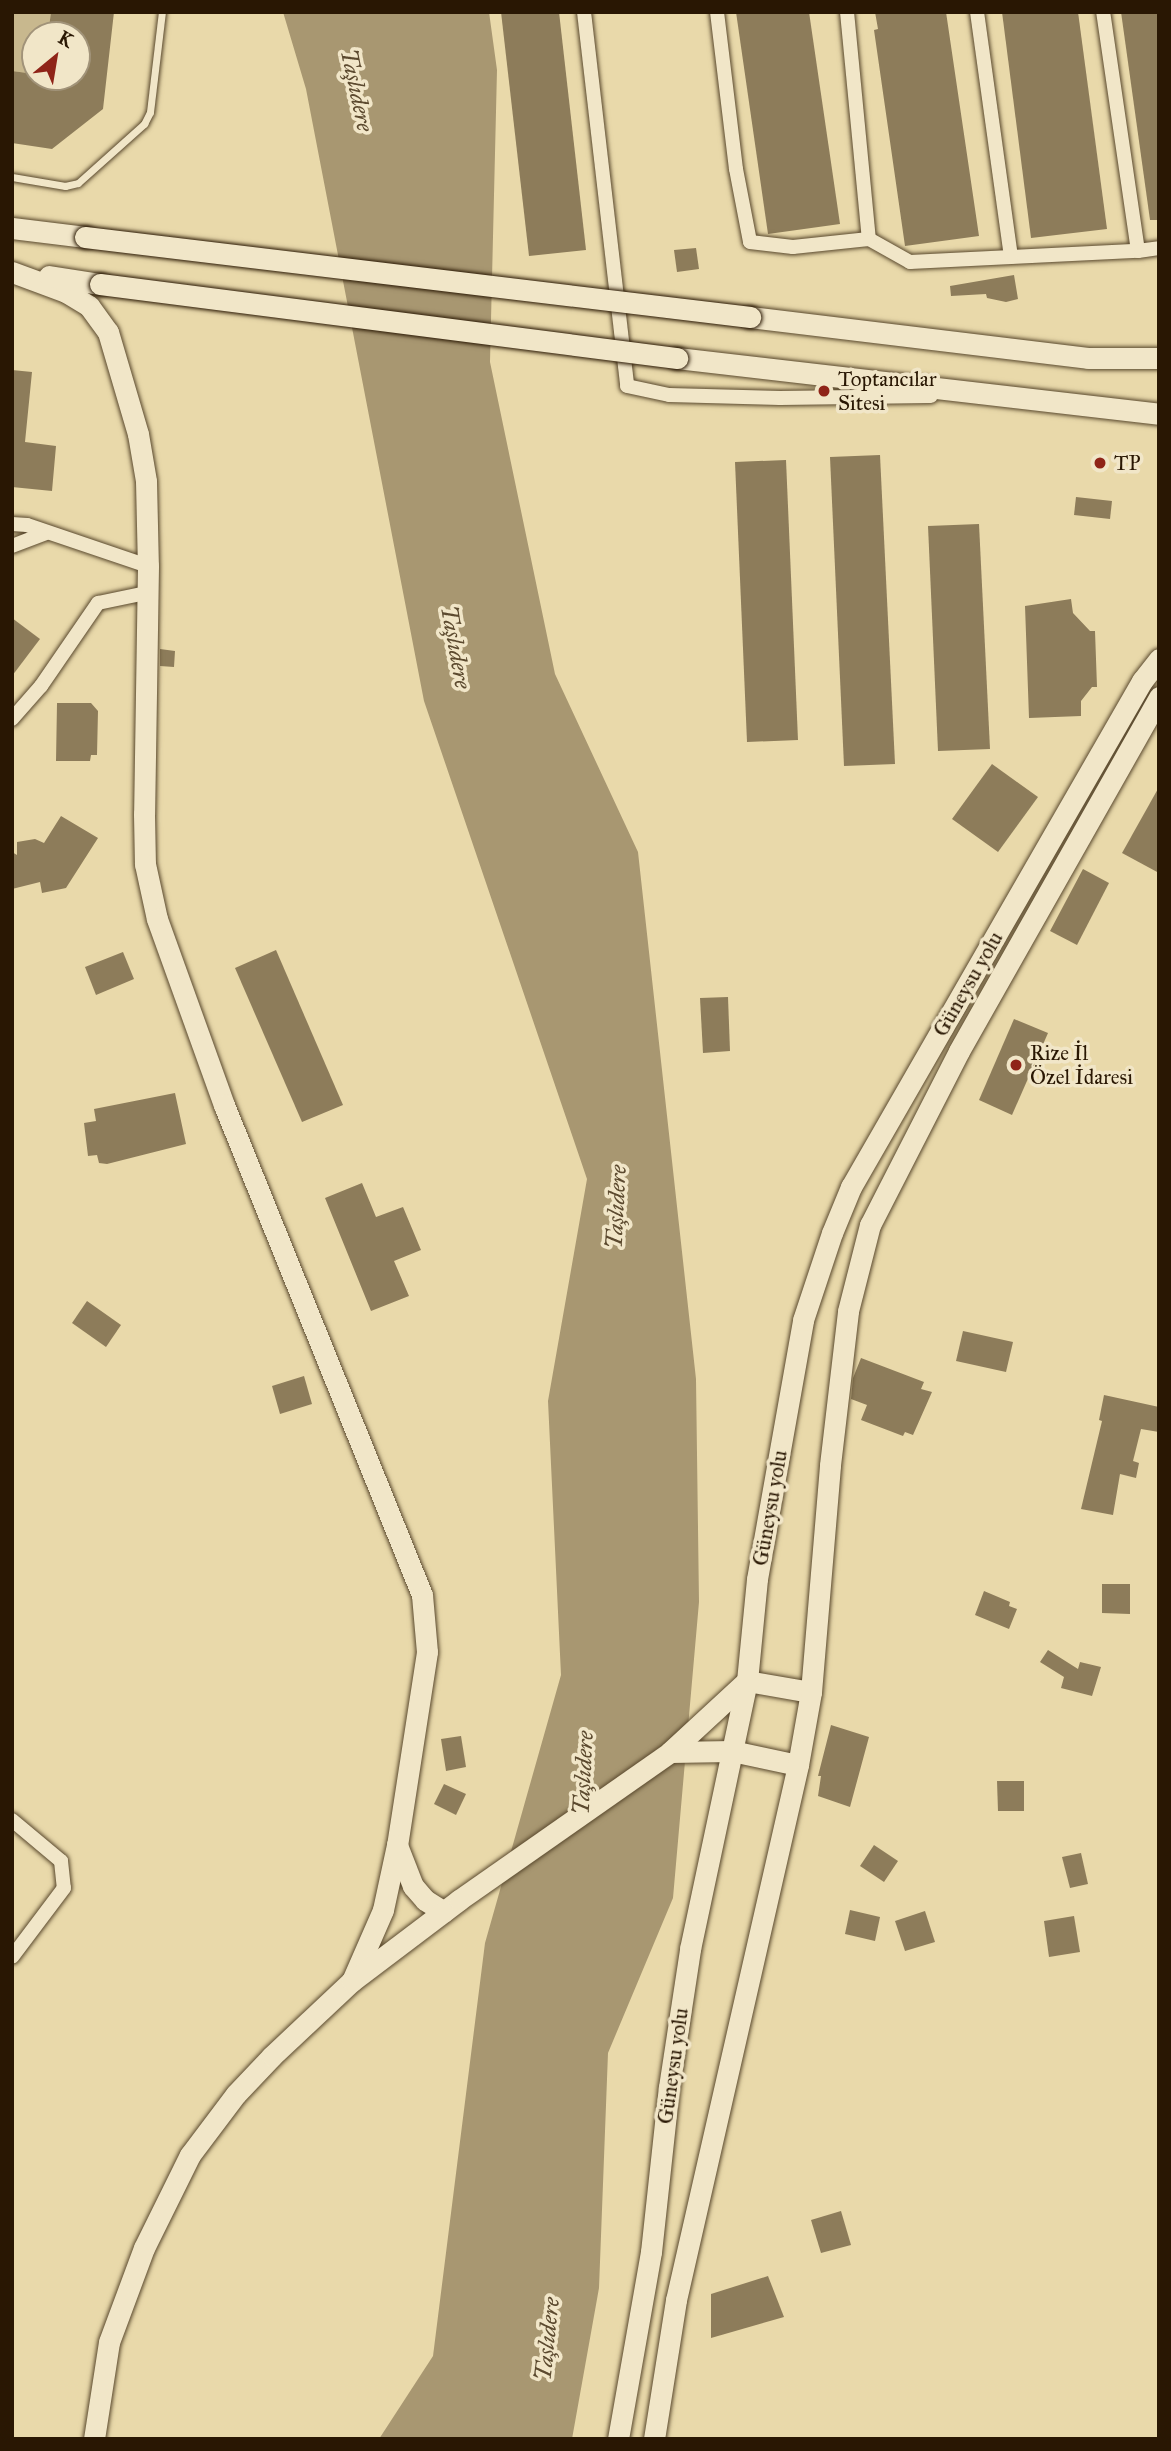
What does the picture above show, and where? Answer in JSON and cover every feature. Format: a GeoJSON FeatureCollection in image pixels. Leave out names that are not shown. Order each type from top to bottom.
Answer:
{"type":"FeatureCollection","features":[{"type":"Feature","properties":{"kind":"main road"},"geometry":{"type":"LineString","coordinates":[[12,228],[1088,358],[1159,358]]}},
{"type":"Feature","properties":{"kind":"main road"},"geometry":{"type":"LineString","coordinates":[[12,271],[677,358],[1159,414]]}},
{"type":"Feature","properties":{"kind":"main road"},"geometry":{"type":"LineString","coordinates":[[12,271],[66,292],[89,306],[108,332],[138,434],[146,481],[148,566],[145,864],[157,919],[223,1105],[422,1595],[427,1652],[397,1845],[383,1910],[352,1981]]}},
{"type":"Feature","properties":{"kind":"main road","name":"Güneysu yolu"},"geometry":{"type":"LineString","coordinates":[[618,2439],[651,2252],[670,2087],[690,1949],[747,1681],[757,1579],[803,1321],[832,1233],[851,1186],[1142,681],[1159,659]]}},
{"type":"Feature","properties":{"kind":"main road"},"geometry":{"type":"LineString","coordinates":[[654,2439],[677,2300],[702,2183],[753,1973],[811,1692],[830,1465],[848,1311],[870,1225],[959,1051],[1159,697]]}},
{"type":"Feature","properties":{"kind":"main road"},"geometry":{"type":"LineString","coordinates":[[94,2439],[109,2342],[144,2248],[190,2155],[245,2084],[315,2013],[352,1981],[452,1906],[670,1752],[747,1681],[811,1692]]}},
{"type":"Feature","properties":{"kind":"main road"},"geometry":{"type":"LineString","coordinates":[[670,1752],[732,1751],[798,1765]]}},
{"type":"Feature","properties":{"kind":"main road"},"geometry":{"type":"LineString","coordinates":[[397,1845],[412,1886],[425,1900],[452,1906]]}},
{"type":"Feature","properties":{"kind":"street"},"geometry":{"type":"LineString","coordinates":[[584,12],[627,386],[669,395],[780,398],[1003,395]]}},
{"type":"Feature","properties":{"kind":"street"},"geometry":{"type":"LineString","coordinates":[[717,12],[736,169],[750,242],[793,247],[869,239],[910,262],[1159,248]]}},
{"type":"Feature","properties":{"kind":"street"},"geometry":{"type":"LineString","coordinates":[[847,12],[869,239]]}},
{"type":"Feature","properties":{"kind":"street"},"geometry":{"type":"LineString","coordinates":[[977,12],[1011,257]]}},
{"type":"Feature","properties":{"kind":"street"},"geometry":{"type":"LineString","coordinates":[[1103,12],[1138,251]]}},
{"type":"Feature","properties":{"kind":"street"},"geometry":{"type":"LineString","coordinates":[[12,524],[27,524],[46,533],[148,566]]}},
{"type":"Feature","properties":{"kind":"street"},"geometry":{"type":"LineString","coordinates":[[12,546],[46,533]]}},
{"type":"Feature","properties":{"kind":"street"},"geometry":{"type":"LineString","coordinates":[[12,719],[41,687],[98,603],[146,593]]}},
{"type":"Feature","properties":{"kind":"street"},"geometry":{"type":"LineString","coordinates":[[12,1820],[61,1861],[64,1888],[12,1957]]}},
{"type":"Feature","properties":{"kind":"lane"},"geometry":{"type":"LineString","coordinates":[[12,177],[65,187],[78,183],[144,124],[150,112],[162,12]]}},
{"type":"Feature","properties":{"kind":"shaded area"},"geometry":{"type":"Polygon","coordinates":[[[12,12],[51,12],[50,21],[21,21],[21,72],[12,71],[12,12]]]}},
{"type":"Feature","properties":{"kind":"water","name":"Taşlıdere"},"geometry":{"type":"Polygon","coordinates":[[[283,12],[489,12],[497,70],[490,362],[555,674],[638,852],[696,1379],[699,1602],[673,1898],[608,2053],[599,2288],[572,2439],[379,2439],[433,2356],[485,1943],[561,1675],[548,1401],[587,1179],[424,701],[306,89],[283,12]]]}},
{"type":"Feature","properties":{"kind":"building"},"geometry":{"type":"Polygon","coordinates":[[[51,12],[114,12],[103,109],[52,149],[12,143],[12,71],[21,72],[21,91],[91,91],[91,21],[50,21],[51,12]]]}},
{"type":"Feature","properties":{"kind":"building"},"geometry":{"type":"Polygon","coordinates":[[[501,12],[559,12],[586,250],[529,256],[501,12]]]}},
{"type":"Feature","properties":{"kind":"building"},"geometry":{"type":"Polygon","coordinates":[[[736,12],[809,12],[840,224],[768,234],[736,12]]]}},
{"type":"Feature","properties":{"kind":"building"},"geometry":{"type":"Polygon","coordinates":[[[875,12],[946,12],[979,236],[905,246],[874,30],[878,29],[875,12]]]}},
{"type":"Feature","properties":{"kind":"building"},"geometry":{"type":"Polygon","coordinates":[[[1002,12],[1078,12],[1107,229],[1031,238],[1002,12]]]}},
{"type":"Feature","properties":{"kind":"building"},"geometry":{"type":"Polygon","coordinates":[[[1121,12],[1159,12],[1159,220],[1150,220],[1121,12]]]}},
{"type":"Feature","properties":{"kind":"building"},"geometry":{"type":"Polygon","coordinates":[[[696,248],[699,269],[677,272],[674,250],[696,248]]]}},
{"type":"Feature","properties":{"kind":"building"},"geometry":{"type":"Polygon","coordinates":[[[1014,275],[1018,299],[1006,302],[987,298],[986,294],[951,296],[950,286],[1014,275]]]}},
{"type":"Feature","properties":{"kind":"building"},"geometry":{"type":"Polygon","coordinates":[[[12,370],[32,372],[25,442],[56,446],[52,491],[12,487],[12,370]]]}},
{"type":"Feature","properties":{"kind":"building"},"geometry":{"type":"Polygon","coordinates":[[[880,455],[895,764],[844,766],[830,457],[880,455]]]}},
{"type":"Feature","properties":{"kind":"building"},"geometry":{"type":"Polygon","coordinates":[[[786,460],[798,740],[747,742],[735,462],[786,460]]]}},
{"type":"Feature","properties":{"kind":"building"},"geometry":{"type":"Polygon","coordinates":[[[1076,497],[1112,501],[1110,519],[1074,515],[1076,497]]]}},
{"type":"Feature","properties":{"kind":"building"},"geometry":{"type":"Polygon","coordinates":[[[979,524],[990,749],[938,751],[928,526],[979,524]]]}},
{"type":"Feature","properties":{"kind":"building"},"geometry":{"type":"Polygon","coordinates":[[[1071,599],[1073,613],[1090,631],[1095,631],[1097,687],[1092,687],[1081,701],[1081,716],[1029,718],[1025,606],[1071,599]]]}},
{"type":"Feature","properties":{"kind":"building"},"geometry":{"type":"Polygon","coordinates":[[[12,618],[40,639],[12,676],[12,618]]]}},
{"type":"Feature","properties":{"kind":"building"},"geometry":{"type":"Polygon","coordinates":[[[160,649],[175,651],[174,667],[160,666],[160,649]]]}},
{"type":"Feature","properties":{"kind":"building"},"geometry":{"type":"Polygon","coordinates":[[[57,703],[91,703],[98,711],[97,755],[91,755],[90,761],[56,761],[57,703]]]}},
{"type":"Feature","properties":{"kind":"building"},"geometry":{"type":"Polygon","coordinates":[[[992,764],[1038,797],[998,852],[952,819],[992,764]]]}},
{"type":"Feature","properties":{"kind":"building"},"geometry":{"type":"Polygon","coordinates":[[[1159,787],[1159,873],[1122,853],[1159,787]]]}},
{"type":"Feature","properties":{"kind":"building"},"geometry":{"type":"Polygon","coordinates":[[[61,816],[98,838],[66,888],[42,893],[40,882],[12,889],[12,852],[17,855],[17,842],[35,839],[44,843],[61,816]]]}},
{"type":"Feature","properties":{"kind":"building"},"geometry":{"type":"Polygon","coordinates":[[[1083,869],[1109,883],[1077,945],[1050,931],[1083,869]]]}},
{"type":"Feature","properties":{"kind":"building"},"geometry":{"type":"Polygon","coordinates":[[[276,950],[343,1105],[302,1122],[235,968],[276,950]]]}},
{"type":"Feature","properties":{"kind":"building"},"geometry":{"type":"Polygon","coordinates":[[[123,952],[134,979],[96,995],[85,967],[123,952]]]}},
{"type":"Feature","properties":{"kind":"building"},"geometry":{"type":"Polygon","coordinates":[[[728,997],[730,1051],[703,1053],[700,998],[728,997]]]}},
{"type":"Feature","properties":{"kind":"building"},"geometry":{"type":"Polygon","coordinates":[[[1014,1019],[1048,1033],[1012,1115],[979,1100],[1014,1019]]]}},
{"type":"Feature","properties":{"kind":"building"},"geometry":{"type":"Polygon","coordinates":[[[175,1093],[186,1144],[107,1164],[99,1163],[97,1155],[88,1156],[84,1123],[96,1121],[94,1109],[175,1093]]]}},
{"type":"Feature","properties":{"kind":"building"},"geometry":{"type":"Polygon","coordinates":[[[362,1183],[376,1217],[403,1207],[421,1250],[394,1261],[409,1296],[371,1311],[325,1198],[362,1183]]]}},
{"type":"Feature","properties":{"kind":"building"},"geometry":{"type":"Polygon","coordinates":[[[87,1301],[121,1325],[106,1347],[72,1323],[87,1301]]]}},
{"type":"Feature","properties":{"kind":"building"},"geometry":{"type":"Polygon","coordinates":[[[963,1331],[1013,1342],[1006,1372],[956,1361],[963,1331]]]}},
{"type":"Feature","properties":{"kind":"building"},"geometry":{"type":"Polygon","coordinates":[[[861,1358],[924,1382],[921,1389],[932,1392],[913,1435],[905,1432],[903,1436],[861,1420],[867,1405],[851,1399],[853,1378],[861,1358]]]}},
{"type":"Feature","properties":{"kind":"building"},"geometry":{"type":"Polygon","coordinates":[[[304,1376],[312,1404],[280,1414],[272,1386],[304,1376]]]}},
{"type":"Feature","properties":{"kind":"building"},"geometry":{"type":"Polygon","coordinates":[[[1104,1395],[1159,1407],[1159,1432],[1141,1429],[1133,1461],[1139,1463],[1136,1478],[1120,1474],[1113,1515],[1081,1509],[1102,1421],[1099,1420],[1104,1395]]]}},
{"type":"Feature","properties":{"kind":"building"},"geometry":{"type":"Polygon","coordinates":[[[1102,1584],[1130,1584],[1130,1614],[1102,1613],[1102,1584]]]}},
{"type":"Feature","properties":{"kind":"building"},"geometry":{"type":"Polygon","coordinates":[[[984,1591],[1010,1602],[1009,1606],[1017,1609],[1009,1629],[975,1615],[984,1591]]]}},
{"type":"Feature","properties":{"kind":"building"},"geometry":{"type":"Polygon","coordinates":[[[1048,1650],[1078,1669],[1080,1662],[1101,1667],[1092,1696],[1061,1688],[1064,1677],[1040,1662],[1048,1650]]]}},
{"type":"Feature","properties":{"kind":"building"},"geometry":{"type":"Polygon","coordinates":[[[831,1725],[869,1737],[850,1807],[818,1796],[821,1776],[818,1776],[831,1725]]]}},
{"type":"Feature","properties":{"kind":"building"},"geometry":{"type":"Polygon","coordinates":[[[461,1736],[466,1767],[446,1771],[441,1739],[461,1736]]]}},
{"type":"Feature","properties":{"kind":"building"},"geometry":{"type":"Polygon","coordinates":[[[997,1781],[1024,1781],[1024,1811],[998,1811],[997,1781]]]}},
{"type":"Feature","properties":{"kind":"building"},"geometry":{"type":"Polygon","coordinates":[[[444,1784],[466,1794],[456,1815],[434,1804],[444,1784]]]}},
{"type":"Feature","properties":{"kind":"building"},"geometry":{"type":"Polygon","coordinates":[[[874,1845],[898,1861],[884,1882],[860,1866],[874,1845]]]}},
{"type":"Feature","properties":{"kind":"building"},"geometry":{"type":"Polygon","coordinates":[[[1081,1853],[1088,1884],[1070,1888],[1062,1857],[1081,1853]]]}},
{"type":"Feature","properties":{"kind":"building"},"geometry":{"type":"Polygon","coordinates":[[[850,1910],[880,1917],[875,1941],[845,1934],[850,1910]]]}},
{"type":"Feature","properties":{"kind":"building"},"geometry":{"type":"Polygon","coordinates":[[[925,1911],[935,1942],[905,1951],[895,1921],[925,1911]]]}},
{"type":"Feature","properties":{"kind":"building"},"geometry":{"type":"Polygon","coordinates":[[[1074,1916],[1080,1952],[1049,1957],[1044,1921],[1074,1916]]]}},
{"type":"Feature","properties":{"kind":"building"},"geometry":{"type":"Polygon","coordinates":[[[841,2211],[851,2245],[821,2253],[811,2220],[841,2211]]]}},
{"type":"Feature","properties":{"kind":"building"},"geometry":{"type":"Polygon","coordinates":[[[768,2276],[784,2317],[711,2338],[711,2294],[768,2276]]]}},
{"type":"Feature","properties":{"kind":"place","name":"Toptancılar Sitesi"},"geometry":{"type":"Point","coordinates":[824,391]}},
{"type":"Feature","properties":{"kind":"place","name":"TP"},"geometry":{"type":"Point","coordinates":[1100,463]}},
{"type":"Feature","properties":{"kind":"place","name":"Rize İl Özel İdaresi"},"geometry":{"type":"Point","coordinates":[1016,1065]}}]}
